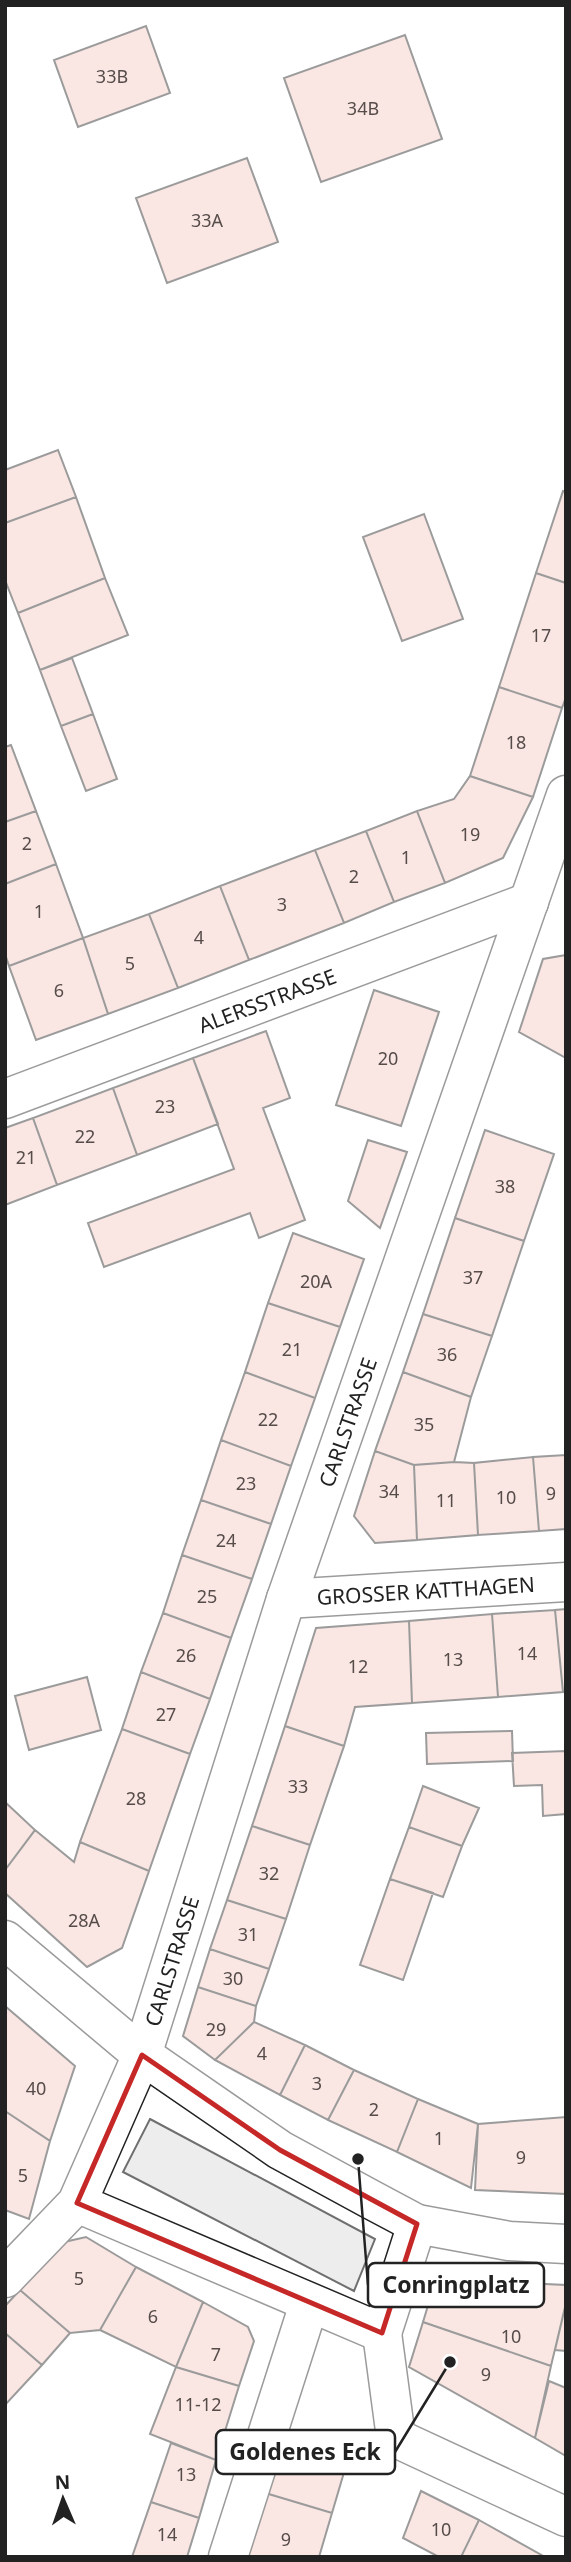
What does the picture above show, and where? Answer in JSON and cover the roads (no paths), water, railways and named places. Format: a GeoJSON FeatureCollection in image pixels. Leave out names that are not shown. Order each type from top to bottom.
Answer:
{"type":"FeatureCollection","features":[{"type":"Feature","properties":{"kind":"street","name":"CARLSTRASSE"},"geometry":{"type":"LineString","coordinates":[[5,2278],[77,2203],[142,2056],[286,1599],[529,902],[559,846],[566,794]]}},
{"type":"Feature","properties":{"kind":"street","name":"ALERSSTRASSE"},"geometry":{"type":"LineString","coordinates":[[6,1096],[529,902]]}},
{"type":"Feature","properties":{"kind":"street","name":"GROSSER KATTHAGEN"},"geometry":{"type":"LineString","coordinates":[[286,1599],[566,1581]]}},
{"type":"Feature","properties":{"kind":"street"},"geometry":{"type":"LineString","coordinates":[[5,1940],[142,2056],[280,2150],[417,2224],[509,2241],[566,2244]]}},
{"type":"Feature","properties":{"kind":"street"},"geometry":{"type":"LineString","coordinates":[[77,2203],[382,2333]]}},
{"type":"Feature","properties":{"kind":"street"},"geometry":{"type":"LineString","coordinates":[[417,2224],[382,2333],[397,2438],[566,2517]]}},
{"type":"Feature","properties":{"kind":"street"},"geometry":{"type":"LineString","coordinates":[[228,2557],[309,2304]]}},
{"type":"Feature","properties":{"kind":"place","name":"Conringplatz"},"geometry":{"type":"Point","coordinates":[358,2159]}},
{"type":"Feature","properties":{"kind":"place","name":"Goldenes Eck"},"geometry":{"type":"Point","coordinates":[450,2362]}}]}
